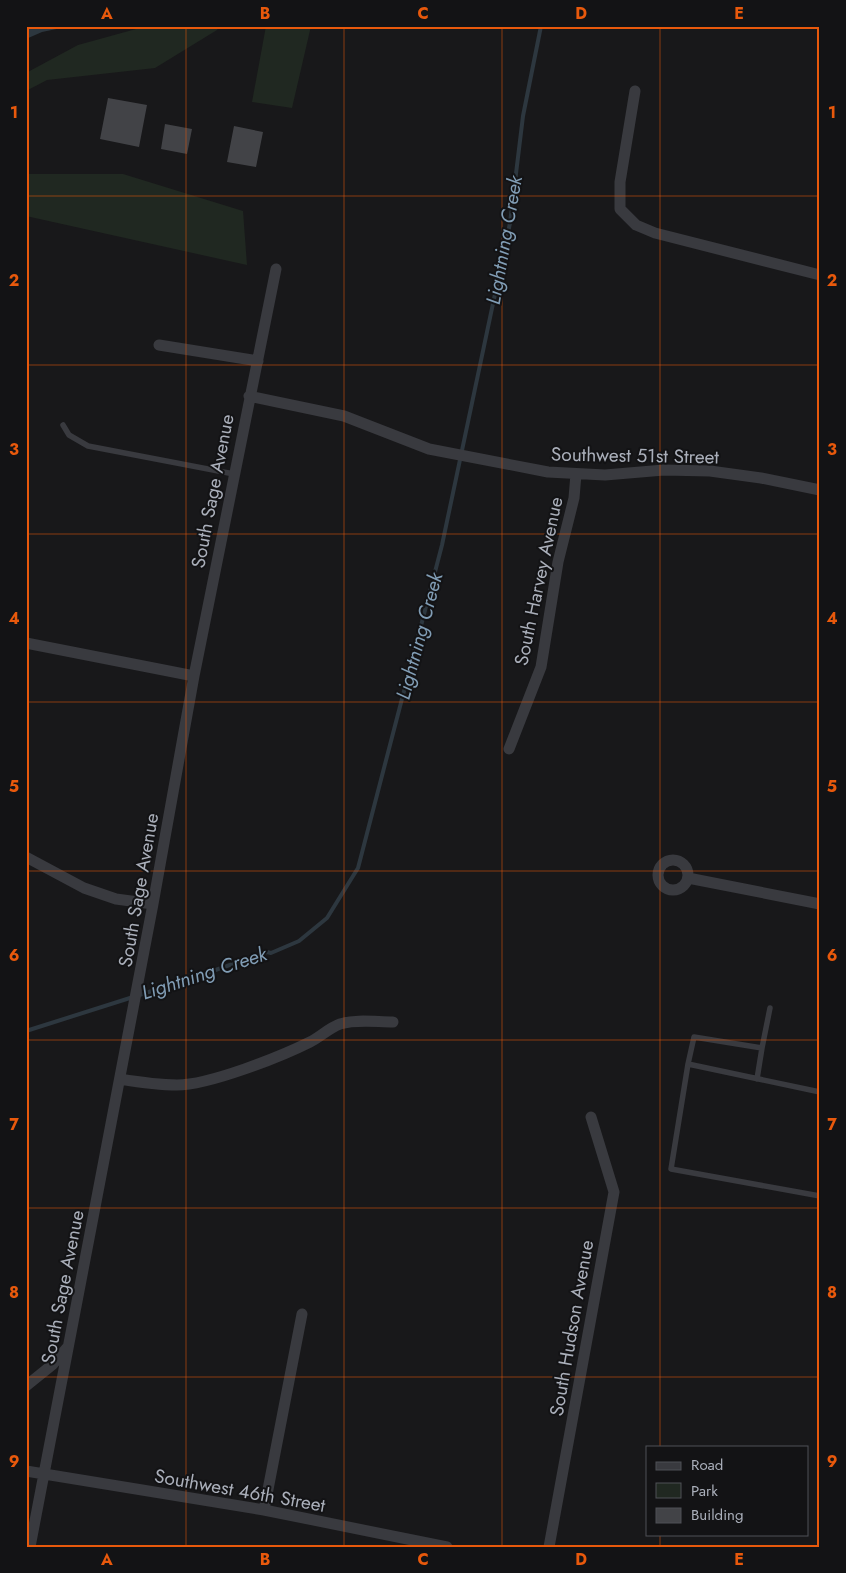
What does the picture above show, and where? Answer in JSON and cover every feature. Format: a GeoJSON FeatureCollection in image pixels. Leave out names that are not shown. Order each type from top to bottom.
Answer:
{"type":"FeatureCollection","features":[{"type":"Feature","properties":{"kind":"street"},"geometry":{"type":"LineString","coordinates":[[635,92],[620,182],[620,209],[636,225],[656,233],[820,275]]}},
{"type":"Feature","properties":{"kind":"street","name":"South Sage Avenue"},"geometry":{"type":"LineString","coordinates":[[30,1547],[141,969],[194,676],[276,269]]}},
{"type":"Feature","properties":{"kind":"street"},"geometry":{"type":"LineString","coordinates":[[159,345],[258,362]]}},
{"type":"Feature","properties":{"kind":"street","name":"Southwest 51st Street"},"geometry":{"type":"LineString","coordinates":[[249,396],[344,416],[429,449],[491,462],[576,474],[605,475],[664,470],[710,471],[761,478],[820,490]]}},
{"type":"Feature","properties":{"kind":"street","name":"South Harvey Avenue"},"geometry":{"type":"LineString","coordinates":[[509,749],[541,667],[558,562],[574,498],[576,474]]}},
{"type":"Feature","properties":{"kind":"street"},"geometry":{"type":"LineString","coordinates":[[26,643],[194,676]]}},
{"type":"Feature","properties":{"kind":"street"},"geometry":{"type":"LineString","coordinates":[[26,857],[84,888],[116,899],[153,904]]}},
{"type":"Feature","properties":{"kind":"street"},"geometry":{"type":"LineString","coordinates":[[688,878],[820,904]]}},
{"type":"Feature","properties":{"kind":"street"},"geometry":{"type":"LineString","coordinates":[[120,1079],[144,1083],[189,1084],[269,1059],[310,1042],[339,1024],[393,1022]]}},
{"type":"Feature","properties":{"kind":"street","name":"South Hudson Avenue"},"geometry":{"type":"LineString","coordinates":[[550,1547],[614,1192],[591,1118]]}},
{"type":"Feature","properties":{"kind":"street"},"geometry":{"type":"LineString","coordinates":[[264,1510],[302,1314]]}},
{"type":"Feature","properties":{"kind":"street"},"geometry":{"type":"LineString","coordinates":[[26,1386],[52,1365],[68,1346]]}},
{"type":"Feature","properties":{"kind":"street","name":"Southwest 46th Street"},"geometry":{"type":"LineString","coordinates":[[26,1471],[264,1510],[446,1547]]}},
{"type":"Feature","properties":{"kind":"lane"},"geometry":{"type":"LineString","coordinates":[[63,425],[69,434],[88,446],[234,474]]}},
{"type":"Feature","properties":{"kind":"lane"},"geometry":{"type":"LineString","coordinates":[[756,1079],[770,1008]]}},
{"type":"Feature","properties":{"kind":"lane"},"geometry":{"type":"LineString","coordinates":[[762,1048],[694,1037],[671,1169],[820,1196]]}},
{"type":"Feature","properties":{"kind":"lane"},"geometry":{"type":"LineString","coordinates":[[688,1064],[820,1092]]}},
{"type":"Feature","properties":{"kind":"green space"},"geometry":{"type":"Polygon","coordinates":[[[147,26],[219,26],[217,30],[155,68],[47,80],[26,91],[26,73],[78,45],[147,26]]]}},
{"type":"Feature","properties":{"kind":"green space"},"geometry":{"type":"Polygon","coordinates":[[[266,26],[311,26],[292,108],[252,102],[266,26]]]}},
{"type":"Feature","properties":{"kind":"green space"},"geometry":{"type":"Polygon","coordinates":[[[26,174],[123,174],[243,211],[247,265],[26,216],[26,174]]]}},
{"type":"Feature","properties":{"kind":"shaded area"},"geometry":{"type":"Polygon","coordinates":[[[26,26],[71,26],[42,32],[26,39],[26,26]]]}},
{"type":"Feature","properties":{"kind":"building"},"geometry":{"type":"Polygon","coordinates":[[[108,98],[147,105],[139,147],[100,139],[108,98]]]}},
{"type":"Feature","properties":{"kind":"building"},"geometry":{"type":"Polygon","coordinates":[[[165,124],[192,129],[187,154],[161,149],[165,124]]]}},
{"type":"Feature","properties":{"kind":"building"},"geometry":{"type":"Polygon","coordinates":[[[234,126],[263,132],[256,167],[227,162],[234,126]]]}},
{"type":"Feature","properties":{"kind":"waterway","name":"Lightning Creek"},"geometry":{"type":"LineString","coordinates":[[26,1031],[172,983],[184,981],[267,952],[271,953],[299,941],[327,918],[358,868],[442,545],[510,223],[523,116],[541,26]]}}]}
